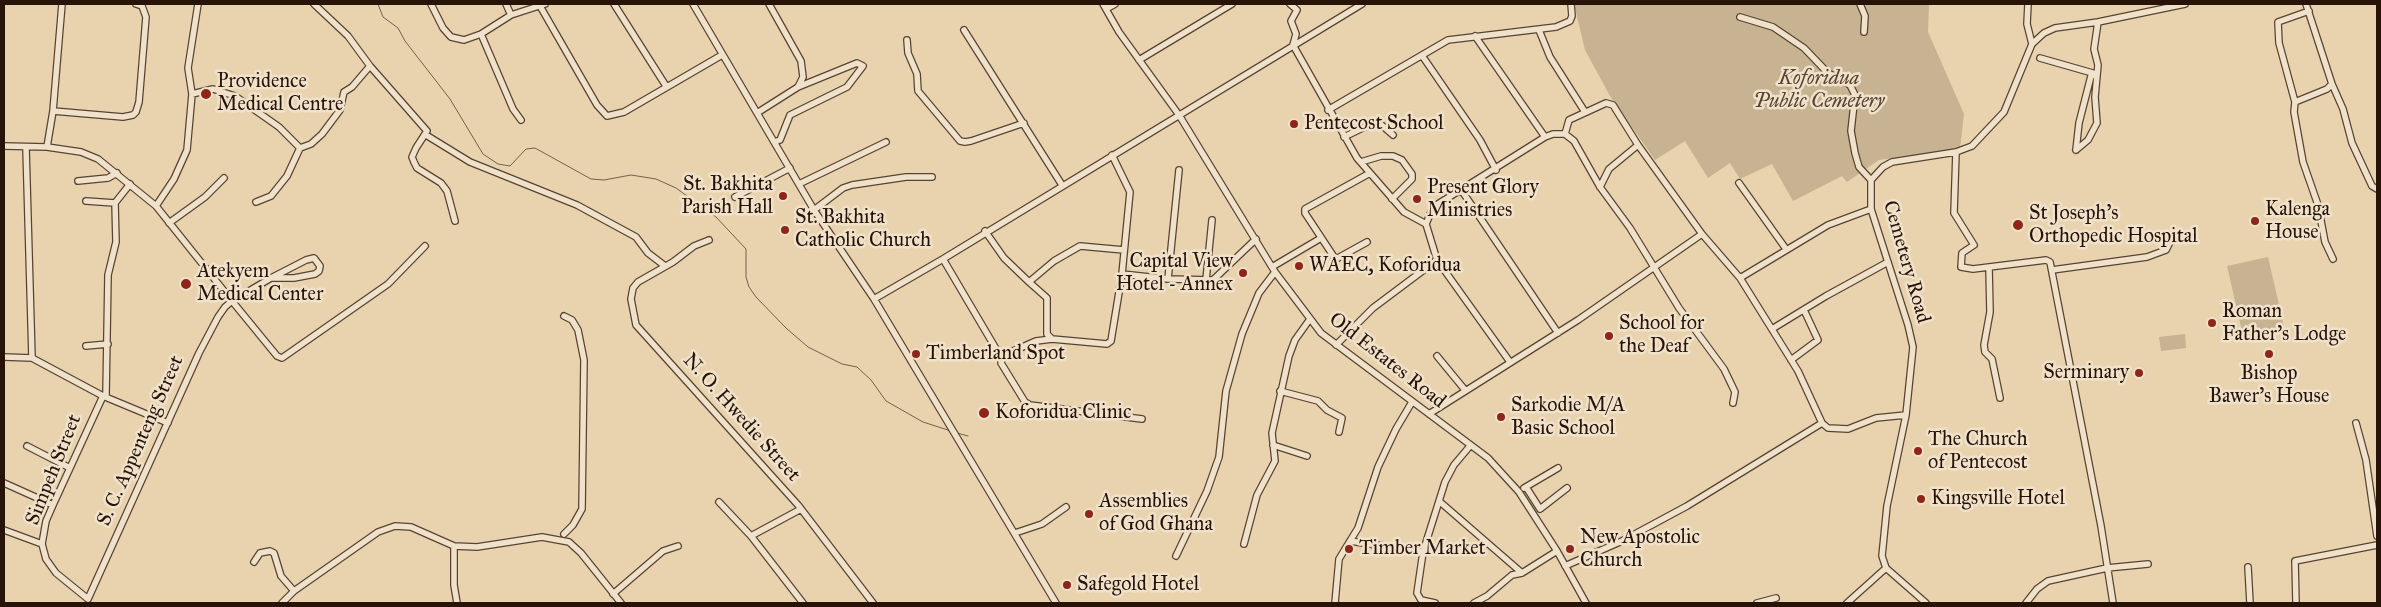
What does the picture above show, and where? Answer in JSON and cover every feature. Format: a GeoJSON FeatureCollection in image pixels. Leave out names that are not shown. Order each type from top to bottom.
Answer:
{"type":"FeatureCollection","features":[{"type":"Feature","properties":{"kind":"street"},"geometry":{"type":"LineString","coordinates":[[47,148],[53,112],[62,4]]}},
{"type":"Feature","properties":{"kind":"street"},"geometry":{"type":"LineString","coordinates":[[53,112],[123,117],[133,115],[136,112],[139,102],[146,17],[142,6],[136,4]]}},
{"type":"Feature","properties":{"kind":"street"},"geometry":{"type":"LineString","coordinates":[[156,206],[174,179],[188,150],[192,94],[188,68],[198,4]]}},
{"type":"Feature","properties":{"kind":"street"},"geometry":{"type":"LineString","coordinates":[[314,4],[348,36],[370,66],[424,126],[427,131],[426,135],[412,157],[417,168],[441,184],[447,191],[455,221]]}},
{"type":"Feature","properties":{"kind":"street"},"geometry":{"type":"LineString","coordinates":[[431,4],[443,28],[451,37],[464,40],[481,34],[511,15],[542,5],[598,105],[607,116],[624,112],[722,55]]}},
{"type":"Feature","properties":{"kind":"street"},"geometry":{"type":"LineString","coordinates":[[506,4],[511,15]]}},
{"type":"Feature","properties":{"kind":"street"},"geometry":{"type":"LineString","coordinates":[[614,4],[666,86]]}},
{"type":"Feature","properties":{"kind":"street"},"geometry":{"type":"LineString","coordinates":[[693,4],[814,210],[874,299],[1056,603]]}},
{"type":"Feature","properties":{"kind":"street"},"geometry":{"type":"LineString","coordinates":[[769,4],[801,61],[803,76],[798,88]]}},
{"type":"Feature","properties":{"kind":"street"},"geometry":{"type":"LineString","coordinates":[[1104,6],[1115,4]]}},
{"type":"Feature","properties":{"kind":"street"},"geometry":{"type":"LineString","coordinates":[[1140,60],[1232,4]]}},
{"type":"Feature","properties":{"kind":"street"},"geometry":{"type":"LineString","coordinates":[[1290,4],[1297,10],[1291,21],[1296,34],[1294,45],[1344,137],[1361,162],[1404,212],[1426,224]]}},
{"type":"Feature","properties":{"kind":"street"},"geometry":{"type":"LineString","coordinates":[[874,299],[1362,4]]}},
{"type":"Feature","properties":{"kind":"street"},"geometry":{"type":"LineString","coordinates":[[1328,110],[1448,40],[1556,27],[1570,21],[1572,16],[1571,4]]}},
{"type":"Feature","properties":{"kind":"street"},"geometry":{"type":"LineString","coordinates":[[1860,4],[1864,16],[1864,32]]}},
{"type":"Feature","properties":{"kind":"street"},"geometry":{"type":"LineString","coordinates":[[2028,4],[2027,24],[2032,44]]}},
{"type":"Feature","properties":{"kind":"street"},"geometry":{"type":"LineString","coordinates":[[2032,44],[2037,38],[2056,28],[2098,22],[2185,4]]}},
{"type":"Feature","properties":{"kind":"street"},"geometry":{"type":"LineString","coordinates":[[2306,4],[2332,84],[2343,109],[2352,143],[2372,186],[2377,189]]}},
{"type":"Feature","properties":{"kind":"street","name":"Old Estates Road"},"geometry":{"type":"LineString","coordinates":[[1104,6],[1119,32],[1179,115],[1256,239],[1273,270],[1321,333],[1488,458],[1519,492],[1557,551],[1586,603]]}},
{"type":"Feature","properties":{"kind":"street"},"geometry":{"type":"LineString","coordinates":[[2309,11],[2282,20],[2277,26],[2282,61],[2295,102],[2294,112],[2303,162],[2318,206],[2326,242],[2333,259]]}},
{"type":"Feature","properties":{"kind":"street"},"geometry":{"type":"LineString","coordinates":[[1740,17],[1773,26],[1804,48],[1828,73],[1850,85],[1855,96],[1851,131],[1855,153],[1859,167],[1871,180]]}},
{"type":"Feature","properties":{"kind":"street"},"geometry":{"type":"LineString","coordinates":[[2096,74],[2091,76],[2078,123],[2076,150],[2088,140],[2097,123],[2096,74],[2098,65],[2094,50],[2098,22]]}},
{"type":"Feature","properties":{"kind":"street"},"geometry":{"type":"LineString","coordinates":[[964,30],[1062,185]]}},
{"type":"Feature","properties":{"kind":"street"},"geometry":{"type":"LineString","coordinates":[[1538,30],[1550,57],[1584,112]]}},
{"type":"Feature","properties":{"kind":"street"},"geometry":{"type":"LineString","coordinates":[[481,34],[512,109],[521,120]]}},
{"type":"Feature","properties":{"kind":"street"},"geometry":{"type":"LineString","coordinates":[[1475,36],[1545,137]]}},
{"type":"Feature","properties":{"kind":"street"},"geometry":{"type":"LineString","coordinates":[[907,40],[908,53],[917,74],[918,91],[960,141],[971,141],[1024,123]]}},
{"type":"Feature","properties":{"kind":"street","name":"Cemetery Road"},"geometry":{"type":"LineString","coordinates":[[1886,568],[1882,556],[1882,539],[1906,415],[1913,347],[1871,209],[1871,180],[1883,167],[1892,162],[1956,152],[1972,146],[2004,112],[2032,44]]}},
{"type":"Feature","properties":{"kind":"street"},"geometry":{"type":"LineString","coordinates":[[1423,56],[1480,140],[1496,170]]}},
{"type":"Feature","properties":{"kind":"street"},"geometry":{"type":"LineString","coordinates":[[2040,58],[2096,74]]}},
{"type":"Feature","properties":{"kind":"street"},"geometry":{"type":"LineString","coordinates":[[756,113],[798,88],[857,62],[863,66],[847,87],[790,115],[780,140],[774,142]]}},
{"type":"Feature","properties":{"kind":"street"},"geometry":{"type":"LineString","coordinates":[[256,202],[271,196],[287,176],[300,148],[311,144],[322,134],[340,110],[344,92],[359,80],[370,66]]}},
{"type":"Feature","properties":{"kind":"street"},"geometry":{"type":"LineString","coordinates":[[2295,102],[2327,89],[2332,84]]}},
{"type":"Feature","properties":{"kind":"street"},"geometry":{"type":"LineString","coordinates":[[192,94],[213,88],[235,96],[279,127],[300,148]]}},
{"type":"Feature","properties":{"kind":"street"},"geometry":{"type":"LineString","coordinates":[[1565,134],[1569,120],[1584,112],[1610,103],[1702,234],[1740,278],[1798,371],[1822,423],[1828,428],[1848,429],[1876,418],[1906,415]]}},
{"type":"Feature","properties":{"kind":"street"},"geometry":{"type":"LineString","coordinates":[[1344,137],[1377,121],[1393,134]]}},
{"type":"Feature","properties":{"kind":"street"},"geometry":{"type":"LineString","coordinates":[[1510,362],[1437,260],[1426,224],[1438,204],[1462,192],[1545,137],[1553,134],[1565,134],[1574,141],[1600,186],[1630,228],[1679,308],[1724,369],[1735,392],[1733,403]]}},
{"type":"Feature","properties":{"kind":"street"},"geometry":{"type":"LineString","coordinates":[[426,135],[470,162],[577,205],[636,237],[648,253],[665,266]]}},
{"type":"Feature","properties":{"kind":"street"},"geometry":{"type":"LineString","coordinates":[[799,184],[886,142]]}},
{"type":"Feature","properties":{"kind":"street"},"geometry":{"type":"LineString","coordinates":[[1600,186],[1609,169],[1638,145]]}},
{"type":"Feature","properties":{"kind":"street"},"geometry":{"type":"LineString","coordinates":[[4,146],[47,148],[89,154],[117,173],[156,206],[232,301],[278,356],[282,358],[388,284],[425,246]]}},
{"type":"Feature","properties":{"kind":"street"},"geometry":{"type":"LineString","coordinates":[[26,148],[32,358]]}},
{"type":"Feature","properties":{"kind":"street"},"geometry":{"type":"LineString","coordinates":[[1956,152],[1954,214],[1974,244],[1962,254],[1961,267],[1973,269],[2046,260],[2050,262],[2097,506],[2113,603]]}},
{"type":"Feature","properties":{"kind":"street"},"geometry":{"type":"LineString","coordinates":[[1002,359],[1030,342],[1052,339],[1110,342],[1122,274],[1130,189],[1112,156]]}},
{"type":"Feature","properties":{"kind":"street"},"geometry":{"type":"LineString","coordinates":[[1361,162],[1381,156],[1393,156],[1402,160],[1412,174],[1412,179],[1392,199]]}},
{"type":"Feature","properties":{"kind":"street"},"geometry":{"type":"LineString","coordinates":[[735,197],[790,168]]}},
{"type":"Feature","properties":{"kind":"street"},"geometry":{"type":"LineString","coordinates":[[1168,279],[1178,170]]}},
{"type":"Feature","properties":{"kind":"street"},"geometry":{"type":"LineString","coordinates":[[78,181],[108,178],[117,173]]}},
{"type":"Feature","properties":{"kind":"street"},"geometry":{"type":"LineString","coordinates":[[1367,242],[1338,258],[1330,252],[1305,209],[1370,173]]}},
{"type":"Feature","properties":{"kind":"street"},"geometry":{"type":"LineString","coordinates":[[814,210],[843,188],[852,185],[906,178],[932,177]]}},
{"type":"Feature","properties":{"kind":"street"},"geometry":{"type":"LineString","coordinates":[[170,223],[205,196],[224,178]]}},
{"type":"Feature","properties":{"kind":"street"},"geometry":{"type":"LineString","coordinates":[[1739,183],[1786,249]]}},
{"type":"Feature","properties":{"kind":"street"},"geometry":{"type":"LineString","coordinates":[[105,395],[108,344],[108,275],[116,242],[115,203],[130,184]]}},
{"type":"Feature","properties":{"kind":"street"},"geometry":{"type":"LineString","coordinates":[[1462,192],[1558,333]]}},
{"type":"Feature","properties":{"kind":"street"},"geometry":{"type":"LineString","coordinates":[[86,201],[115,203]]}},
{"type":"Feature","properties":{"kind":"street"},"geometry":{"type":"LineString","coordinates":[[1740,278],[1828,225],[1871,209]]}},
{"type":"Feature","properties":{"kind":"street"},"geometry":{"type":"LineString","coordinates":[[1206,280],[1212,220]]}},
{"type":"Feature","properties":{"kind":"street"},"geometry":{"type":"LineString","coordinates":[[985,232],[1004,258],[1047,298],[1047,334],[1052,339]]}},
{"type":"Feature","properties":{"kind":"street"},"geometry":{"type":"LineString","coordinates":[[1429,414],[1558,333],[1702,234]]}},
{"type":"Feature","properties":{"kind":"street"},"geometry":{"type":"LineString","coordinates":[[1176,556],[1207,491],[1218,456],[1226,391],[1242,334],[1259,293],[1273,270],[1321,238]]}},
{"type":"Feature","properties":{"kind":"street"},"geometry":{"type":"LineString","coordinates":[[1122,274],[1168,279],[1206,280],[1218,278],[1256,239]]}},
{"type":"Feature","properties":{"kind":"street","name":"N. O. Hwedie Street"},"geometry":{"type":"LineString","coordinates":[[709,240],[694,246],[673,262],[638,282],[633,288],[631,299],[636,325],[801,509],[873,603]]}},
{"type":"Feature","properties":{"kind":"street"},"geometry":{"type":"LineString","coordinates":[[2052,270],[2147,257],[2166,250],[2171,240]]}},
{"type":"Feature","properties":{"kind":"street"},"geometry":{"type":"LineString","coordinates":[[1029,282],[1054,261],[1080,246],[1124,250]]}},
{"type":"Feature","properties":{"kind":"street"},"geometry":{"type":"LineString","coordinates":[[232,301],[271,278],[308,259],[317,260],[320,266],[319,271],[315,274],[294,278],[271,278]]}},
{"type":"Feature","properties":{"kind":"street"},"geometry":{"type":"LineString","coordinates":[[943,259],[1025,402],[1030,405],[1142,419]]}},
{"type":"Feature","properties":{"kind":"street"},"geometry":{"type":"LineString","coordinates":[[1336,345],[1373,308],[1437,260]]}},
{"type":"Feature","properties":{"kind":"street"},"geometry":{"type":"LineString","coordinates":[[1772,329],[1826,296],[1888,262]]}},
{"type":"Feature","properties":{"kind":"street"},"geometry":{"type":"LineString","coordinates":[[1989,268],[1990,312],[1984,345],[1985,352],[1992,359],[2000,398]]}},
{"type":"Feature","properties":{"kind":"street","name":"S. C. Appenteng Street"},"geometry":{"type":"LineString","coordinates":[[88,601],[218,317],[232,301]]}},
{"type":"Feature","properties":{"kind":"street"},"geometry":{"type":"LineString","coordinates":[[1791,360],[1818,340],[1804,310]]}},
{"type":"Feature","properties":{"kind":"street"},"geometry":{"type":"LineString","coordinates":[[564,316],[572,320],[578,330],[584,360],[582,510],[573,525],[564,534]]}},
{"type":"Feature","properties":{"kind":"street"},"geometry":{"type":"LineString","coordinates":[[1244,544],[1257,495],[1275,461],[1272,433],[1280,391],[1295,340],[1310,319]]}},
{"type":"Feature","properties":{"kind":"street"},"geometry":{"type":"LineString","coordinates":[[86,346],[108,344]]}},
{"type":"Feature","properties":{"kind":"street"},"geometry":{"type":"LineString","coordinates":[[4,356],[32,358],[105,395],[168,423]]}},
{"type":"Feature","properties":{"kind":"street"},"geometry":{"type":"LineString","coordinates":[[1437,356],[1465,390]]}},
{"type":"Feature","properties":{"kind":"street"},"geometry":{"type":"LineString","coordinates":[[1280,391],[1318,401],[1327,410],[1342,418],[1339,432]]}},
{"type":"Feature","properties":{"kind":"street","name":"Simpeh Street"},"geometry":{"type":"LineString","coordinates":[[88,601],[56,572],[46,559],[42,544],[46,521],[53,504],[105,395]]}},
{"type":"Feature","properties":{"kind":"street"},"geometry":{"type":"LineString","coordinates":[[1335,603],[1339,559],[1358,528],[1378,467],[1412,402]]}},
{"type":"Feature","properties":{"kind":"street"},"geometry":{"type":"LineString","coordinates":[[1565,566],[1622,541],[1687,506],[1822,423]]}},
{"type":"Feature","properties":{"kind":"street"},"geometry":{"type":"LineString","coordinates":[[2356,423],[2366,460],[2377,536]]}},
{"type":"Feature","properties":{"kind":"street"},"geometry":{"type":"LineString","coordinates":[[1274,445],[1307,456]]}},
{"type":"Feature","properties":{"kind":"street"},"geometry":{"type":"LineString","coordinates":[[27,446],[70,468]]}},
{"type":"Feature","properties":{"kind":"street"},"geometry":{"type":"LineString","coordinates":[[1435,603],[1422,600],[1417,592],[1423,552],[1434,510],[1454,464],[1470,446]]}},
{"type":"Feature","properties":{"kind":"street"},"geometry":{"type":"LineString","coordinates":[[1519,492],[1558,468]]}},
{"type":"Feature","properties":{"kind":"street"},"geometry":{"type":"LineString","coordinates":[[4,484],[53,504]]}},
{"type":"Feature","properties":{"kind":"street"},"geometry":{"type":"LineString","coordinates":[[1526,487],[1540,509],[1567,488]]}},
{"type":"Feature","properties":{"kind":"street"},"geometry":{"type":"LineString","coordinates":[[1439,501],[1522,573]]}},
{"type":"Feature","properties":{"kind":"street"},"geometry":{"type":"LineString","coordinates":[[719,502],[751,536],[803,603]]}},
{"type":"Feature","properties":{"kind":"street"},"geometry":{"type":"LineString","coordinates":[[1015,533],[1042,524],[1066,507]]}},
{"type":"Feature","properties":{"kind":"street"},"geometry":{"type":"LineString","coordinates":[[751,536],[801,509]]}},
{"type":"Feature","properties":{"kind":"street"},"geometry":{"type":"LineString","coordinates":[[282,603],[294,591],[378,532],[395,526],[411,527],[454,546],[477,547],[542,537],[569,542],[581,553],[621,603]]}},
{"type":"Feature","properties":{"kind":"street"},"geometry":{"type":"LineString","coordinates":[[4,530],[42,544]]}},
{"type":"Feature","properties":{"kind":"street"},"geometry":{"type":"LineString","coordinates":[[1350,541],[1423,552]]}},
{"type":"Feature","properties":{"kind":"street"},"geometry":{"type":"LineString","coordinates":[[2296,603],[2295,561],[2377,545]]}},
{"type":"Feature","properties":{"kind":"street"},"geometry":{"type":"LineString","coordinates":[[454,546],[456,603]]}},
{"type":"Feature","properties":{"kind":"street"},"geometry":{"type":"LineString","coordinates":[[613,594],[663,551],[678,546]]}},
{"type":"Feature","properties":{"kind":"street"},"geometry":{"type":"LineString","coordinates":[[1474,603],[1487,596],[1512,575],[1522,573],[1557,551]]}},
{"type":"Feature","properties":{"kind":"street"},"geometry":{"type":"LineString","coordinates":[[254,562],[260,554],[265,552],[274,553],[281,576],[294,591]]}},
{"type":"Feature","properties":{"kind":"street"},"geometry":{"type":"LineString","coordinates":[[2026,603],[2037,589],[2048,581],[2107,568],[2148,564]]}},
{"type":"Feature","properties":{"kind":"street"},"geometry":{"type":"LineString","coordinates":[[2248,567],[2250,603]]}},
{"type":"Feature","properties":{"kind":"street"},"geometry":{"type":"LineString","coordinates":[[1847,603],[1886,568],[1926,603]]}},
{"type":"Feature","properties":{"kind":"street"},"geometry":{"type":"LineString","coordinates":[[1757,603],[1776,598]]}},
{"type":"Feature","properties":{"kind":"green space","name":"Koforidua Public Cemetery"},"geometry":{"type":"Polygon","coordinates":[[[1574,4],[1929,4],[1928,32],[1964,114],[1960,149],[1879,160],[1847,182],[1842,176],[1793,201],[1772,164],[1740,179],[1730,163],[1708,178],[1685,141],[1655,160],[1610,96],[1585,50],[1574,4]]]}},
{"type":"Feature","properties":{"kind":"green space"},"geometry":{"type":"Polygon","coordinates":[[[2268,257],[2285,331],[2244,340],[2227,266],[2268,257]]]}},
{"type":"Feature","properties":{"kind":"green space"},"geometry":{"type":"Polygon","coordinates":[[[2185,334],[2186,348],[2161,351],[2159,337],[2185,334]]]}},
{"type":"Feature","properties":{"kind":"waterway"},"geometry":{"type":"LineString","coordinates":[[378,4],[383,17],[398,28],[405,41],[450,99],[483,154],[498,164],[510,166],[526,149],[535,148],[591,179],[604,180],[631,175],[656,179],[676,188],[716,217],[746,249],[746,277],[749,287],[756,297],[786,328],[808,347],[842,364],[857,367],[871,380],[886,401],[923,422],[951,431]]}},
{"type":"Feature","properties":{"kind":"waterway"},"geometry":{"type":"LineString","coordinates":[[957,433],[968,436]]}},
{"type":"Feature","properties":{"kind":"place","name":"Providence Medical Centre"},"geometry":{"type":"Point","coordinates":[206,94]}},
{"type":"Feature","properties":{"kind":"place","name":"Pentecost School"},"geometry":{"type":"Point","coordinates":[1294,124]}},
{"type":"Feature","properties":{"kind":"place","name":"St. Bakhita Parish Hall"},"geometry":{"type":"Point","coordinates":[783,196]}},
{"type":"Feature","properties":{"kind":"place","name":"Present Glory Ministries"},"geometry":{"type":"Point","coordinates":[1417,199]}},
{"type":"Feature","properties":{"kind":"place","name":"Kalenga House"},"geometry":{"type":"Point","coordinates":[2255,221]}},
{"type":"Feature","properties":{"kind":"place","name":"St Joseph's Orthopedic Hospital"},"geometry":{"type":"Point","coordinates":[2018,225]}},
{"type":"Feature","properties":{"kind":"place","name":"St. Bakhita Catholic Church"},"geometry":{"type":"Point","coordinates":[785,230]}},
{"type":"Feature","properties":{"kind":"place","name":"WAEC, Koforidua"},"geometry":{"type":"Point","coordinates":[1299,266]}},
{"type":"Feature","properties":{"kind":"place","name":"Capital View Hotel - Annex"},"geometry":{"type":"Point","coordinates":[1243,273]}},
{"type":"Feature","properties":{"kind":"place","name":"Atekyem Medical Center"},"geometry":{"type":"Point","coordinates":[186,284]}},
{"type":"Feature","properties":{"kind":"place","name":"Roman Father's Lodge"},"geometry":{"type":"Point","coordinates":[2212,323]}},
{"type":"Feature","properties":{"kind":"place","name":"School for the Deaf"},"geometry":{"type":"Point","coordinates":[1609,336]}},
{"type":"Feature","properties":{"kind":"place","name":"Timberland Spot"},"geometry":{"type":"Point","coordinates":[916,354]}},
{"type":"Feature","properties":{"kind":"place","name":"Bishop Bawer's House"},"geometry":{"type":"Point","coordinates":[2269,354]}},
{"type":"Feature","properties":{"kind":"place","name":"Serminary"},"geometry":{"type":"Point","coordinates":[2139,373]}},
{"type":"Feature","properties":{"kind":"place","name":"Koforidua Clinic"},"geometry":{"type":"Point","coordinates":[984,413]}},
{"type":"Feature","properties":{"kind":"place","name":"Sarkodie M/A Basic School"},"geometry":{"type":"Point","coordinates":[1501,417]}},
{"type":"Feature","properties":{"kind":"place","name":"The Church of Pentecost"},"geometry":{"type":"Point","coordinates":[1918,451]}},
{"type":"Feature","properties":{"kind":"place","name":"Kingsville Hotel"},"geometry":{"type":"Point","coordinates":[1921,499]}},
{"type":"Feature","properties":{"kind":"place","name":"Assemblies of God Ghana"},"geometry":{"type":"Point","coordinates":[1089,514]}},
{"type":"Feature","properties":{"kind":"place","name":"Timber Market"},"geometry":{"type":"Point","coordinates":[1349,549]}},
{"type":"Feature","properties":{"kind":"place","name":"New Apostolic Church"},"geometry":{"type":"Point","coordinates":[1570,549]}},
{"type":"Feature","properties":{"kind":"place","name":"Safegold Hotel"},"geometry":{"type":"Point","coordinates":[1067,585]}}]}
